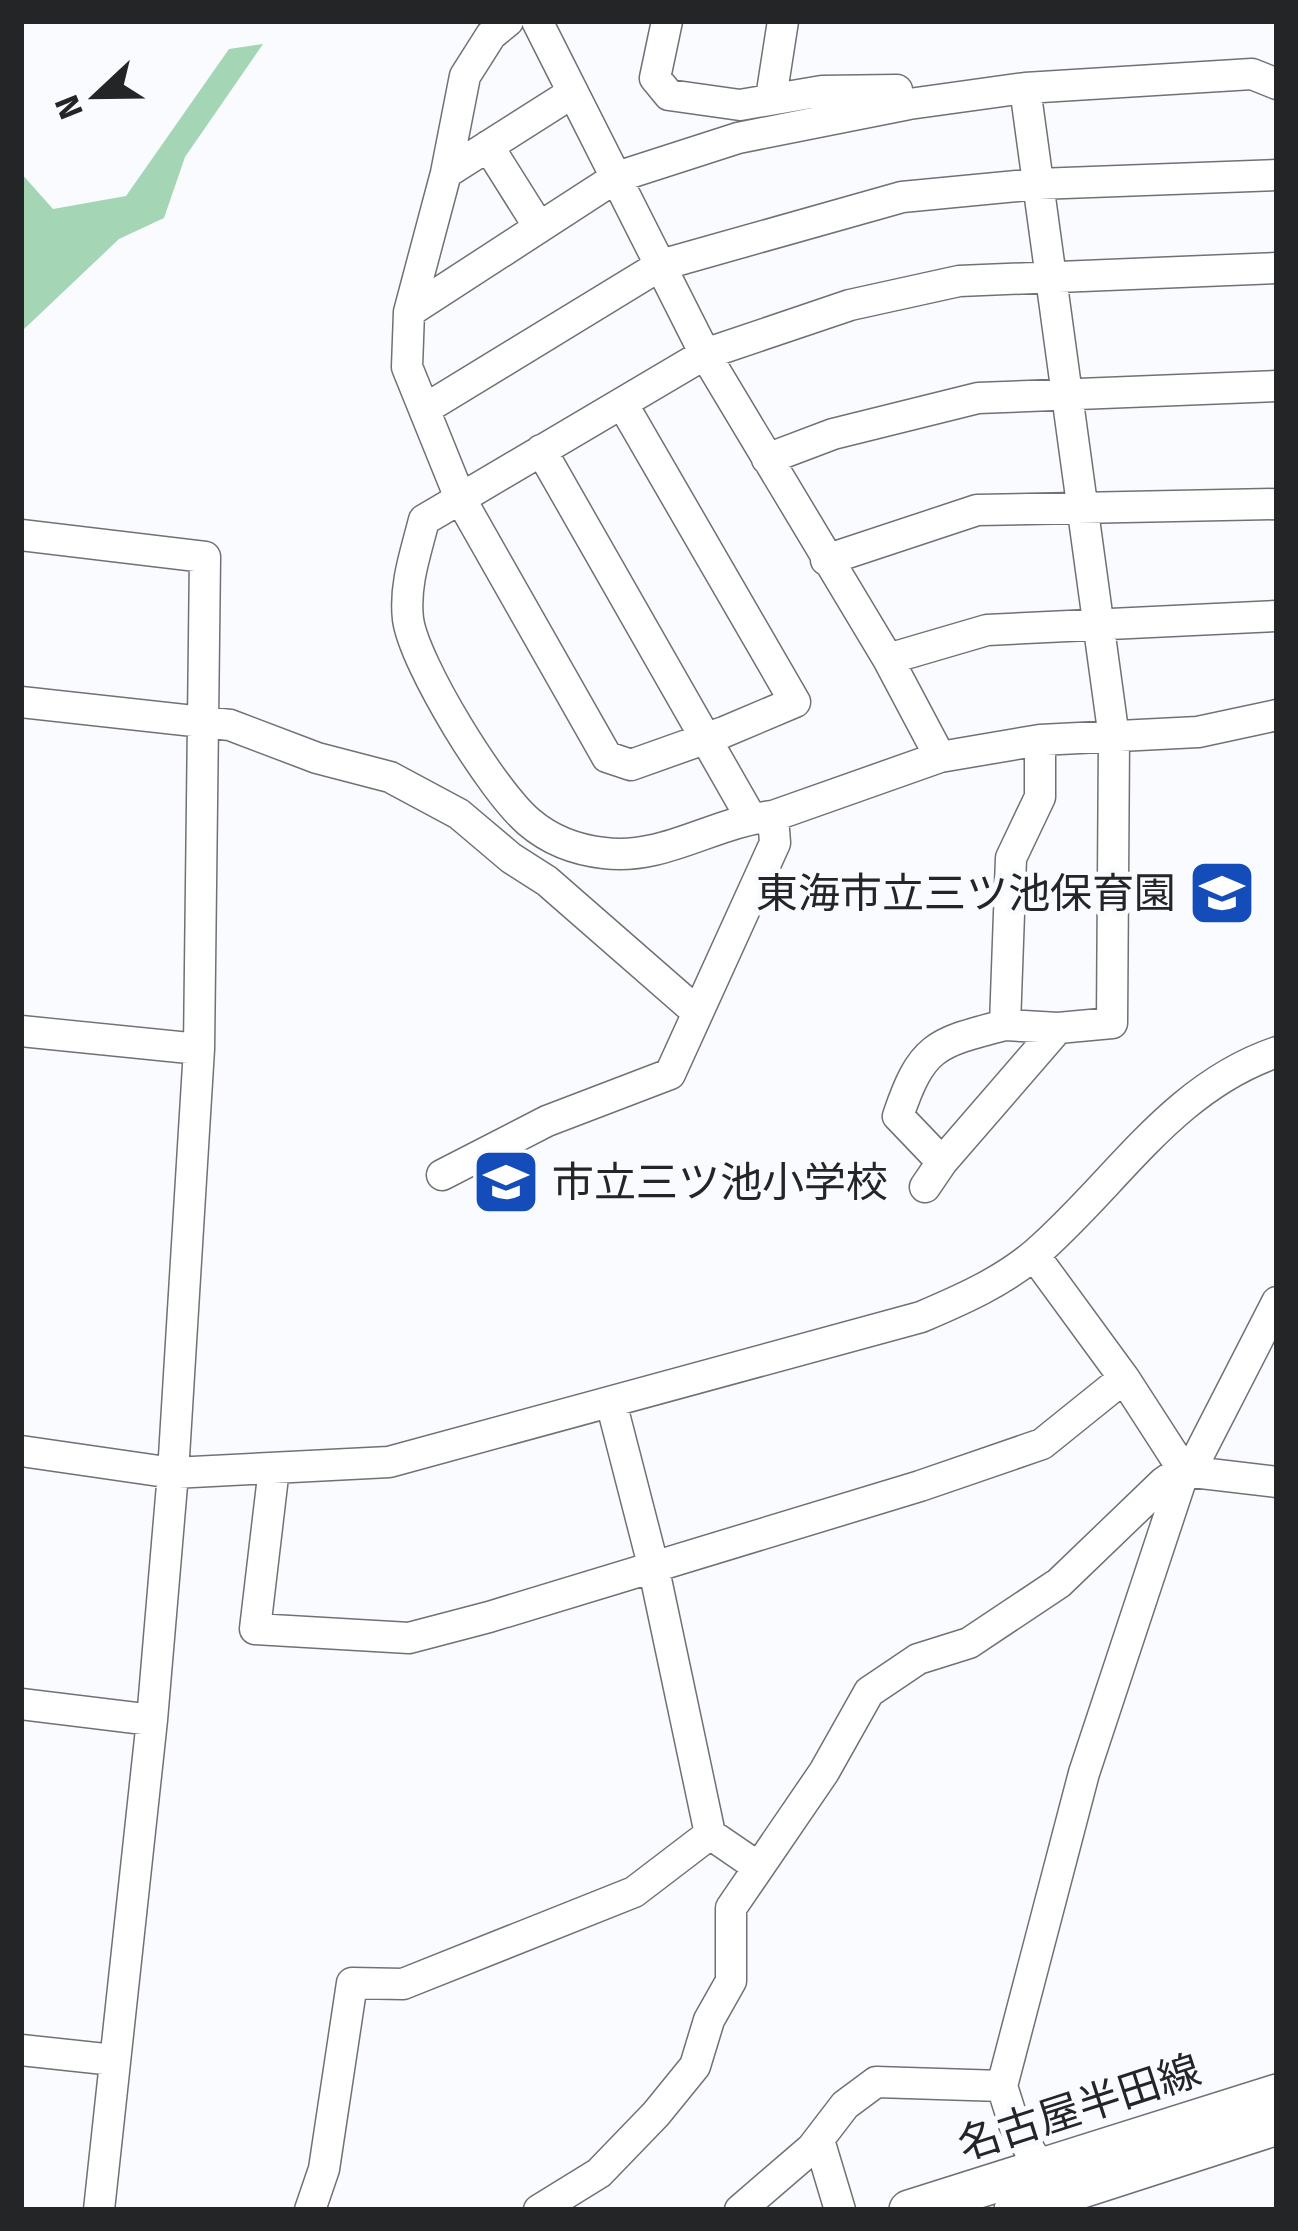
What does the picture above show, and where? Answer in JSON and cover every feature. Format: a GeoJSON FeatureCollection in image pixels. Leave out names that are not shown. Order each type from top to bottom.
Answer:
{"type":"FeatureCollection","features":[{"type":"Feature","properties":{"kind":"main road","name":"名古屋半田線"},"geometry":{"type":"LineString","coordinates":[[1014,2210],[1277,2094]]}},
{"type":"Feature","properties":{"kind":"main road","name":"名古屋半田線"},"geometry":{"type":"LineString","coordinates":[[909,2210],[1055,2192],[1277,2125]]}},
{"type":"Feature","properties":{"kind":"street"},"geometry":{"type":"LineString","coordinates":[[508,21],[491,35],[465,76],[446,173],[409,312],[407,368],[460,498],[607,758],[631,765],[795,702],[622,403]]}},
{"type":"Feature","properties":{"kind":"street"},"geometry":{"type":"LineString","coordinates":[[537,21],[705,355],[888,659],[940,757]]}},
{"type":"Feature","properties":{"kind":"street"},"geometry":{"type":"LineString","coordinates":[[667,21],[655,78],[669,95],[740,105],[822,91],[896,88],[908,104]]}},
{"type":"Feature","properties":{"kind":"street"},"geometry":{"type":"LineString","coordinates":[[772,98],[783,21]]}},
{"type":"Feature","properties":{"kind":"street"},"geometry":{"type":"LineString","coordinates":[[409,312],[617,177],[738,138],[908,104],[1025,88],[1252,74],[1277,85]]}},
{"type":"Feature","properties":{"kind":"street"},"geometry":{"type":"LineString","coordinates":[[1025,88],[1114,738],[1112,1023],[1058,1028],[1005,1025],[944,1041],[913,1072],[898,1116],[934,1174],[1058,1028]]}},
{"type":"Feature","properties":{"kind":"street"},"geometry":{"type":"LineString","coordinates":[[446,173],[572,93]]}},
{"type":"Feature","properties":{"kind":"street"},"geometry":{"type":"LineString","coordinates":[[488,146],[539,227]]}},
{"type":"Feature","properties":{"kind":"street"},"geometry":{"type":"LineString","coordinates":[[425,409],[661,265],[902,197],[1038,184],[1277,175]]}},
{"type":"Feature","properties":{"kind":"street"},"geometry":{"type":"LineString","coordinates":[[1277,268],[959,281],[850,304],[705,355],[424,520],[407,588],[408,624],[421,660],[489,775],[530,824],[575,848],[630,855],[661,849],[940,757],[1040,740],[1198,732],[1277,715]]}},
{"type":"Feature","properties":{"kind":"street"},"geometry":{"type":"LineString","coordinates":[[767,459],[833,434],[977,398],[1277,386]]}},
{"type":"Feature","properties":{"kind":"street"},"geometry":{"type":"LineString","coordinates":[[442,1175],[547,1121],[670,1074],[775,843],[706,738],[542,451]]}},
{"type":"Feature","properties":{"kind":"street"},"geometry":{"type":"LineString","coordinates":[[826,560],[977,509],[1277,504]]}},
{"type":"Feature","properties":{"kind":"street"},"geometry":{"type":"LineString","coordinates":[[21,535],[205,557],[199,1049],[172,1473],[152,1720],[99,2210]]}},
{"type":"Feature","properties":{"kind":"street"},"geometry":{"type":"LineString","coordinates":[[888,659],[987,630],[1277,616]]}},
{"type":"Feature","properties":{"kind":"street"},"geometry":{"type":"LineString","coordinates":[[21,702],[230,725],[316,758],[390,777],[459,814],[511,858],[548,881],[697,1012]]}},
{"type":"Feature","properties":{"kind":"street"},"geometry":{"type":"LineString","coordinates":[[1005,1025],[1011,858],[1040,797],[1040,740]]}},
{"type":"Feature","properties":{"kind":"street"},"geometry":{"type":"LineString","coordinates":[[21,1031],[199,1049]]}},
{"type":"Feature","properties":{"kind":"street"},"geometry":{"type":"LineString","coordinates":[[21,1451],[172,1473],[388,1462],[921,1317],[980,1291],[1034,1255],[1181,1106],[1222,1078],[1277,1052]]}},
{"type":"Feature","properties":{"kind":"street"},"geometry":{"type":"LineString","coordinates":[[1034,1255],[1124,1378],[1184,1471]]}},
{"type":"Feature","properties":{"kind":"street"},"geometry":{"type":"LineString","coordinates":[[539,2210],[599,2173],[695,2066],[709,2020],[731,1981],[731,1908],[824,1772],[876,1685],[918,1659],[969,1643],[1059,1583],[1164,1482],[1196,1460],[1277,1302]]}},
{"type":"Feature","properties":{"kind":"street"},"geometry":{"type":"LineString","coordinates":[[274,1468],[255,1629],[410,1638],[838,1512],[1042,1444],[1124,1378]]}},
{"type":"Feature","properties":{"kind":"street"},"geometry":{"type":"LineString","coordinates":[[611,1402],[653,1565],[710,1834],[758,1867]]}},
{"type":"Feature","properties":{"kind":"street"},"geometry":{"type":"LineString","coordinates":[[1184,1471],[1277,1482]]}},
{"type":"Feature","properties":{"kind":"street"},"geometry":{"type":"LineString","coordinates":[[1055,2192],[1014,2124],[1002,2086],[1084,1773],[1184,1471]]}},
{"type":"Feature","properties":{"kind":"street"},"geometry":{"type":"LineString","coordinates":[[21,1704],[152,1720]]}},
{"type":"Feature","properties":{"kind":"street"},"geometry":{"type":"LineString","coordinates":[[310,2210],[324,2169],[352,1984],[403,1984],[634,1892],[710,1834]]}},
{"type":"Feature","properties":{"kind":"street"},"geometry":{"type":"LineString","coordinates":[[21,2050],[114,2060]]}},
{"type":"Feature","properties":{"kind":"street"},"geometry":{"type":"LineString","coordinates":[[740,2210],[818,2140],[845,2104],[876,2082],[1002,2086]]}},
{"type":"Feature","properties":{"kind":"street"},"geometry":{"type":"LineString","coordinates":[[818,2140],[840,2210]]}},
{"type":"Feature","properties":{"kind":"green space"},"geometry":{"type":"Polygon","coordinates":[[[263,44],[185,157],[164,218],[119,239],[21,332],[21,173],[53,209],[126,196],[229,49],[263,44]]]}},
{"type":"Feature","properties":{"kind":"place","name":"東海市立三ツ池保育園"},"geometry":{"type":"Point","coordinates":[1222,893]}},
{"type":"Feature","properties":{"kind":"place","name":"市立三ツ池小学校"},"geometry":{"type":"Point","coordinates":[506,1182]}}]}
